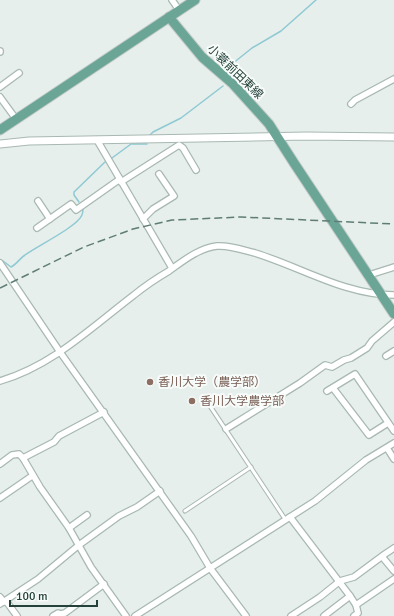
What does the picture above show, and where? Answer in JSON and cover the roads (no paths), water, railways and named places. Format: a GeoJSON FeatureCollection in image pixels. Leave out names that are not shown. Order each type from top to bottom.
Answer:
{"type":"FeatureCollection","features":[{"type":"Feature","properties":{"kind":"main road"},"geometry":{"type":"LineString","coordinates":[[0,130],[195,0]]}},
{"type":"Feature","properties":{"kind":"main road","name":"小蓑前田東線"},"geometry":{"type":"LineString","coordinates":[[169,17],[202,57],[232,83],[269,124],[394,314]]}},
{"type":"Feature","properties":{"kind":"street"},"geometry":{"type":"LineString","coordinates":[[172,0],[179,10]]}},
{"type":"Feature","properties":{"kind":"street"},"geometry":{"type":"LineString","coordinates":[[0,87],[19,73]]}},
{"type":"Feature","properties":{"kind":"street"},"geometry":{"type":"LineString","coordinates":[[351,104],[355,100],[394,79]]}},
{"type":"Feature","properties":{"kind":"street"},"geometry":{"type":"LineString","coordinates":[[0,97],[16,119]]}},
{"type":"Feature","properties":{"kind":"street"},"geometry":{"type":"LineString","coordinates":[[0,144],[29,141],[97,140],[179,142],[278,137],[394,137]]}},
{"type":"Feature","properties":{"kind":"street"},"geometry":{"type":"LineString","coordinates":[[97,140],[172,268]]}},
{"type":"Feature","properties":{"kind":"street"},"geometry":{"type":"LineString","coordinates":[[179,142],[196,170]]}},
{"type":"Feature","properties":{"kind":"street"},"geometry":{"type":"LineString","coordinates":[[37,228],[71,204],[76,210],[179,142]]}},
{"type":"Feature","properties":{"kind":"street"},"geometry":{"type":"LineString","coordinates":[[143,219],[153,209],[174,196],[159,174]]}},
{"type":"Feature","properties":{"kind":"street"},"geometry":{"type":"LineString","coordinates":[[38,200],[50,219]]}},
{"type":"Feature","properties":{"kind":"street"},"geometry":{"type":"LineString","coordinates":[[0,381],[28,370],[69,347],[141,289],[183,261],[205,249],[216,246],[230,246],[275,259],[329,281],[359,290],[382,295],[394,295]]}},
{"type":"Feature","properties":{"kind":"street"},"geometry":{"type":"LineString","coordinates":[[0,262],[60,352],[191,536],[210,568],[246,616]]}},
{"type":"Feature","properties":{"kind":"street"},"geometry":{"type":"LineString","coordinates":[[369,275],[394,267]]}},
{"type":"Feature","properties":{"kind":"street"},"geometry":{"type":"LineString","coordinates":[[226,429],[300,383],[325,365],[332,367],[367,348],[372,341],[394,322]]}},
{"type":"Feature","properties":{"kind":"street"},"geometry":{"type":"LineString","coordinates":[[386,356],[394,351]]}},
{"type":"Feature","properties":{"kind":"street"},"geometry":{"type":"LineString","coordinates":[[327,391],[355,374],[392,426],[369,435],[333,388]]}},
{"type":"Feature","properties":{"kind":"street"},"geometry":{"type":"LineString","coordinates":[[23,458],[54,442],[59,436],[104,412]]}},
{"type":"Feature","properties":{"kind":"street"},"geometry":{"type":"LineString","coordinates":[[135,616],[315,500],[366,460],[394,443]]}},
{"type":"Feature","properties":{"kind":"street"},"geometry":{"type":"LineString","coordinates":[[387,448],[394,459]]}},
{"type":"Feature","properties":{"kind":"street"},"geometry":{"type":"LineString","coordinates":[[0,464],[12,455],[19,454],[23,458],[32,476],[69,528],[91,567],[126,616]]}},
{"type":"Feature","properties":{"kind":"street"},"geometry":{"type":"LineString","coordinates":[[0,498],[32,476]]}},
{"type":"Feature","properties":{"kind":"street"},"geometry":{"type":"LineString","coordinates":[[17,616],[2,601],[38,579],[79,545],[119,516],[137,507],[160,492]]}},
{"type":"Feature","properties":{"kind":"street"},"geometry":{"type":"LineString","coordinates":[[69,528],[87,515]]}},
{"type":"Feature","properties":{"kind":"street"},"geometry":{"type":"LineString","coordinates":[[288,518],[340,581],[356,605],[357,615]]}},
{"type":"Feature","properties":{"kind":"street"},"geometry":{"type":"LineString","coordinates":[[291,616],[333,588],[340,581],[354,577],[394,548]]}},
{"type":"Feature","properties":{"kind":"street"},"geometry":{"type":"LineString","coordinates":[[384,559],[394,571]]}},
{"type":"Feature","properties":{"kind":"street"},"geometry":{"type":"LineString","coordinates":[[356,605],[394,579]]}},
{"type":"Feature","properties":{"kind":"street"},"geometry":{"type":"LineString","coordinates":[[53,616],[58,613],[65,613],[104,584]]}},
{"type":"Feature","properties":{"kind":"street"},"geometry":{"type":"LineString","coordinates":[[324,616],[350,596]]}},
{"type":"Feature","properties":{"kind":"lane"},"geometry":{"type":"LineString","coordinates":[[206,400],[250,467],[288,518]]}},
{"type":"Feature","properties":{"kind":"lane"},"geometry":{"type":"LineString","coordinates":[[184,511],[250,467]]}},
{"type":"Feature","properties":{"kind":"waterway"},"geometry":{"type":"LineString","coordinates":[[227,68],[252,48],[281,31],[316,0]]}},
{"type":"Feature","properties":{"kind":"waterway"},"geometry":{"type":"LineString","coordinates":[[150,135],[181,118],[223,86]]}},
{"type":"Feature","properties":{"kind":"waterway"},"geometry":{"type":"LineString","coordinates":[[112,158],[131,144],[147,144]]}},
{"type":"Feature","properties":{"kind":"waterway"},"geometry":{"type":"LineString","coordinates":[[79,202],[74,195],[74,192],[105,162]]}},
{"type":"Feature","properties":{"kind":"waterway"},"geometry":{"type":"LineString","coordinates":[[3,261],[11,267],[13,266],[25,255],[73,225],[82,215],[83,208]]}},
{"type":"Feature","properties":{"kind":"railway"},"geometry":{"type":"LineString","coordinates":[[0,288],[84,247],[133,229],[172,220],[241,217],[394,224]]}},
{"type":"Feature","properties":{"kind":"place","name":"香川大学（農学部）"},"geometry":{"type":"Point","coordinates":[150,382]}},
{"type":"Feature","properties":{"kind":"place","name":"香川大学農学部"},"geometry":{"type":"Point","coordinates":[192,401]}}]}
